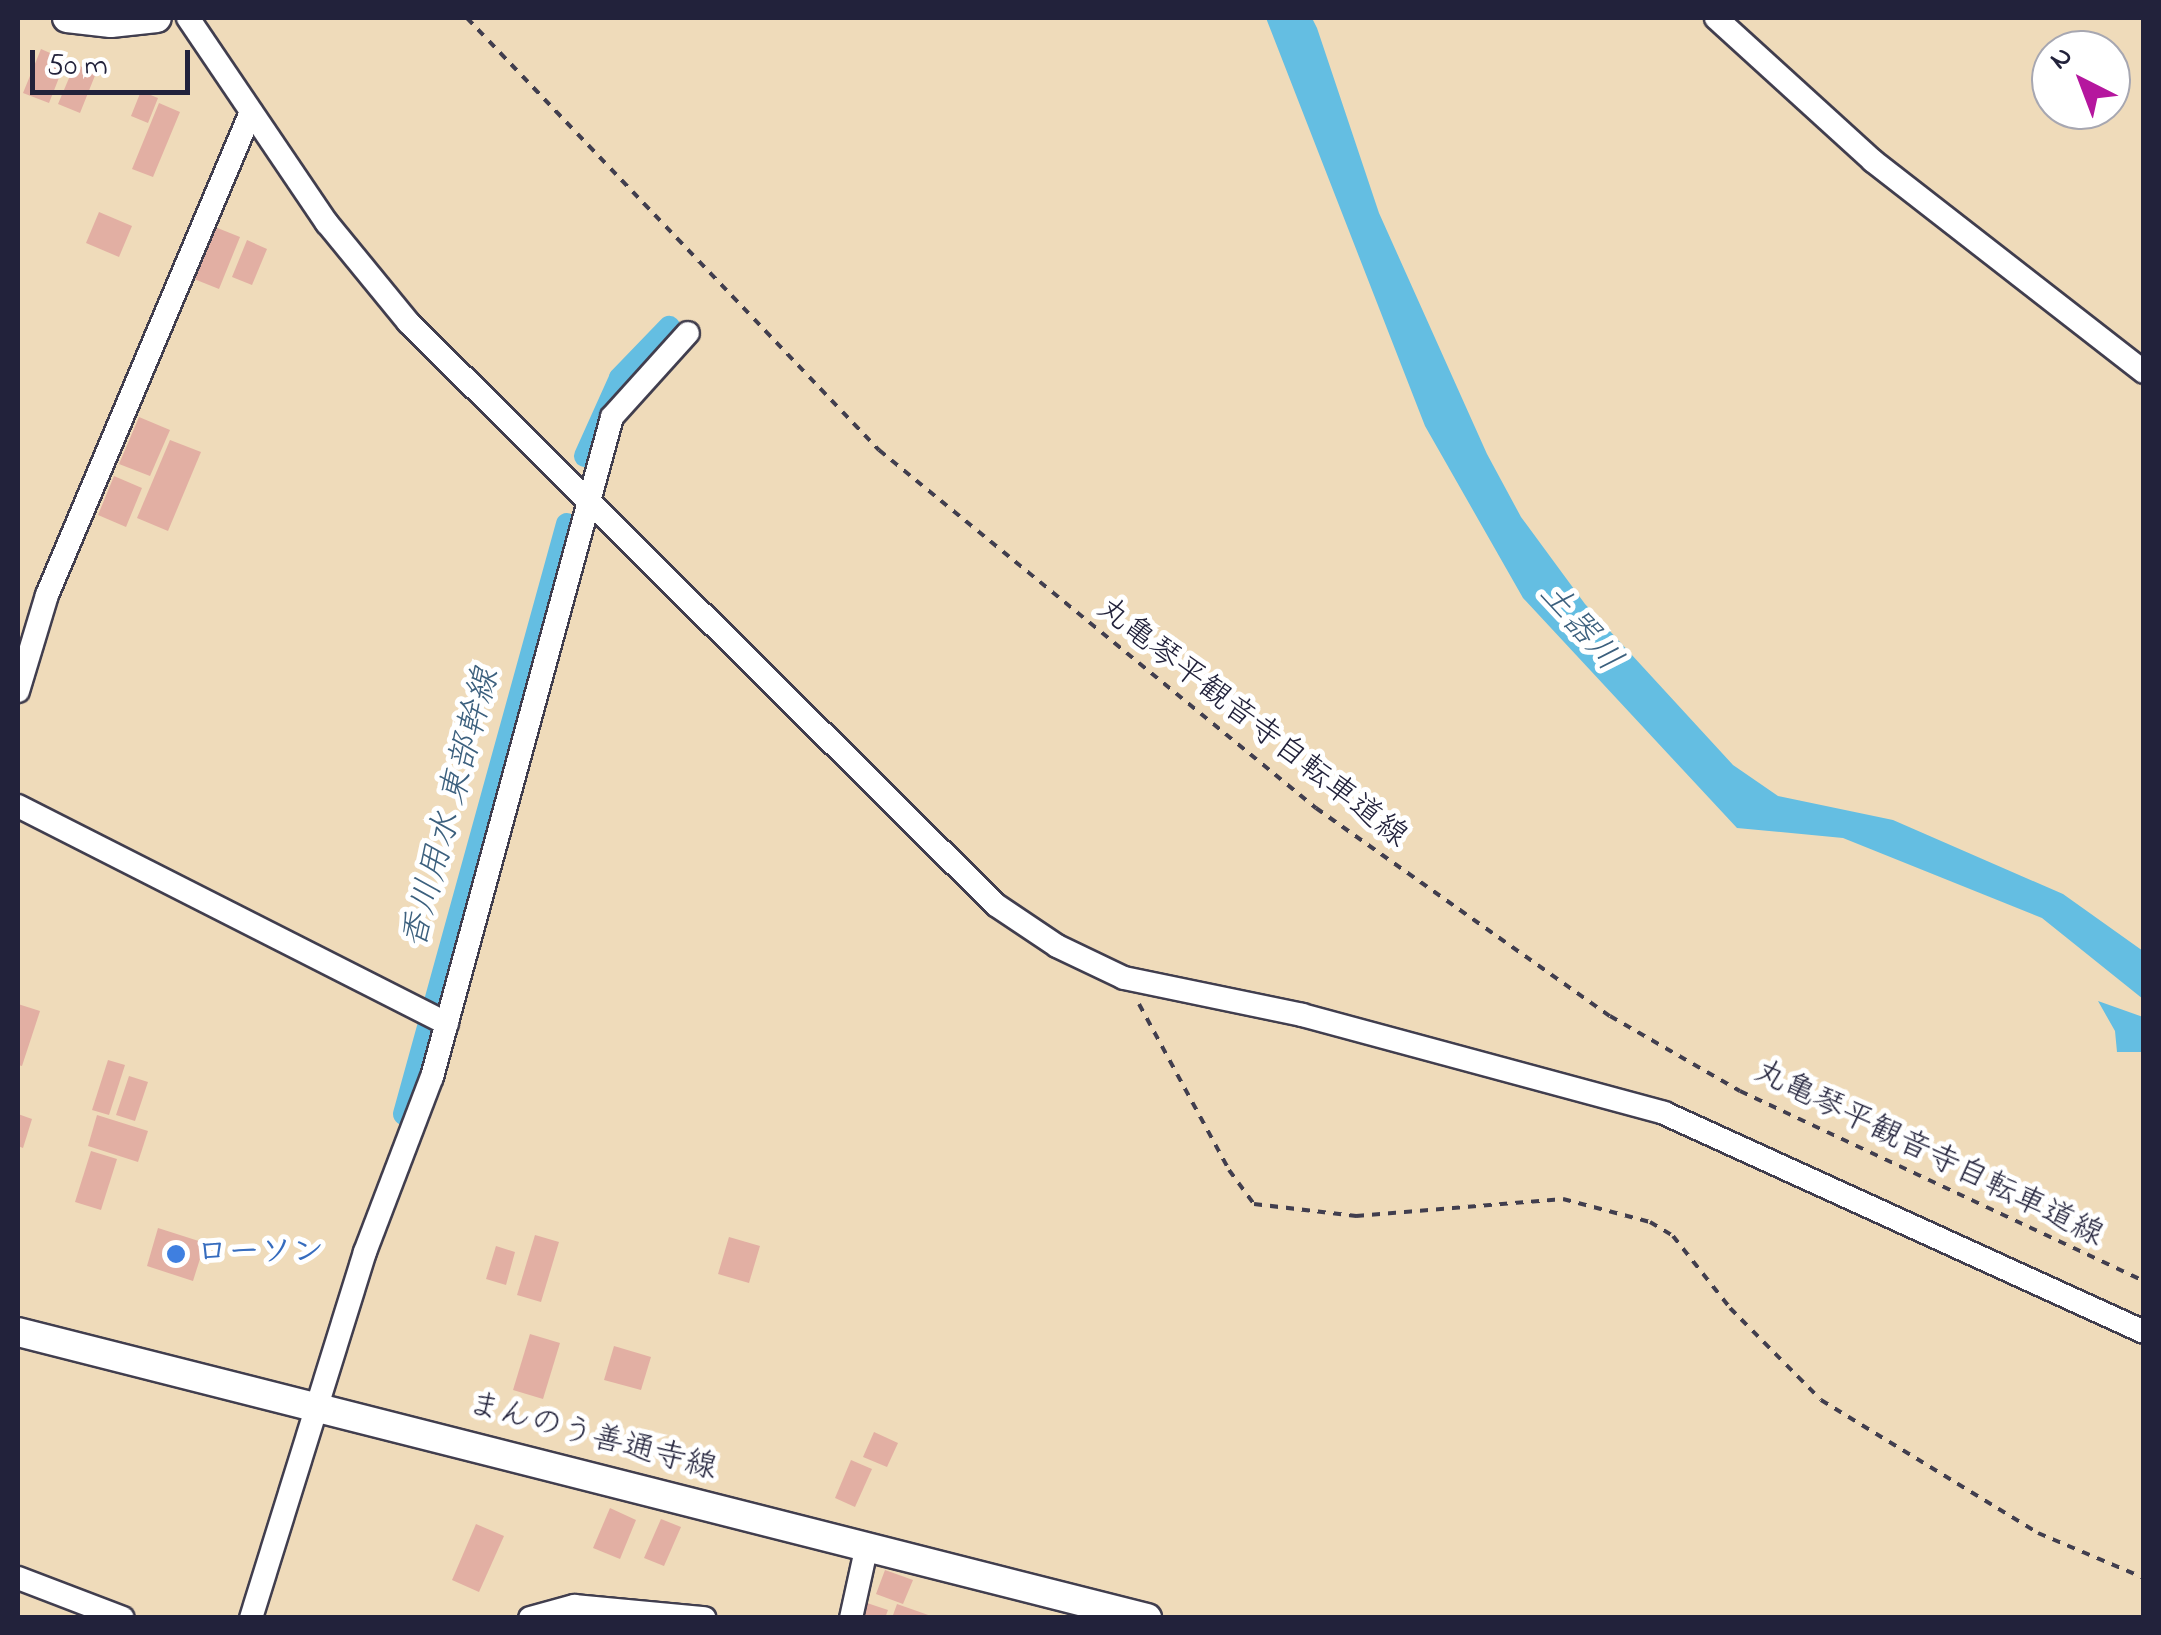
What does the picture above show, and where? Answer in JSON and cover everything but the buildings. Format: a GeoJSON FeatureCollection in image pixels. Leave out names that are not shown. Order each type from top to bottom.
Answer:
{"type":"FeatureCollection","features":[{"type":"Feature","properties":{"kind":"main road"},"geometry":{"type":"LineString","coordinates":[[67,18],[111,23],[157,18]]}},
{"type":"Feature","properties":{"kind":"main road","name":"まんのう善通寺線"},"geometry":{"type":"LineString","coordinates":[[18,1332],[320,1404],[1147,1618]]}},
{"type":"Feature","properties":{"kind":"street"},"geometry":{"type":"LineString","coordinates":[[188,18],[327,223],[408,322],[996,905],[1057,946],[1124,978],[1320,1020],[1664,1113],[2144,1332]]}},
{"type":"Feature","properties":{"kind":"street"},"geometry":{"type":"LineString","coordinates":[[1716,18],[1873,161],[2144,372]]}},
{"type":"Feature","properties":{"kind":"street"},"geometry":{"type":"LineString","coordinates":[[18,691],[48,595],[251,112]]}},
{"type":"Feature","properties":{"kind":"street"},"geometry":{"type":"LineString","coordinates":[[251,1618],[365,1252],[447,1024],[612,417],[688,333]]}},
{"type":"Feature","properties":{"kind":"street"},"geometry":{"type":"LineString","coordinates":[[18,806],[447,1024]]}},
{"type":"Feature","properties":{"kind":"street"},"geometry":{"type":"LineString","coordinates":[[851,1618],[867,1545]]}},
{"type":"Feature","properties":{"kind":"street"},"geometry":{"type":"LineString","coordinates":[[18,1578],[87,1612],[123,1618]]}},
{"type":"Feature","properties":{"kind":"street"},"geometry":{"type":"LineString","coordinates":[[530,1618],[574,1606],[704,1618]]}},
{"type":"Feature","properties":{"kind":"path","name":"丸亀琴平観音寺自転車道線"},"geometry":{"type":"LineString","coordinates":[[467,18],[879,450],[1316,808],[1610,1016],[1724,1082],[1928,1185],[2144,1281]]}},
{"type":"Feature","properties":{"kind":"path"},"geometry":{"type":"LineString","coordinates":[[1124,978],[1229,1170],[1254,1204],[1356,1216],[1563,1198],[1633,1215],[1674,1236],[1730,1308],[1821,1400],[2038,1533],[2144,1578]]}},
{"type":"Feature","properties":{"kind":"water","name":"土器川"},"geometry":{"type":"Polygon","coordinates":[[[1266,18],[1312,18],[1379,213],[1487,454],[1521,517],[1585,604],[1733,765],[1778,796],[1893,820],[2063,894],[2143,951],[2143,999],[2042,918],[1843,838],[1737,828],[1523,598],[1425,426],[1266,18]]]}},
{"type":"Feature","properties":{"kind":"water"},"geometry":{"type":"Polygon","coordinates":[[[2098,1001],[2143,1017],[2143,1052],[2117,1052],[2115,1031],[2098,1001]]]}},
{"type":"Feature","properties":{"kind":"waterway","name":"香川用水 東部幹線"},"geometry":{"type":"LineString","coordinates":[[585,456],[620,378],[669,327]]}},
{"type":"Feature","properties":{"kind":"waterway","name":"香川用水 東部幹線"},"geometry":{"type":"LineString","coordinates":[[404,1114],[567,524]]}},
{"type":"Feature","properties":{"kind":"place","name":"ローソン"},"geometry":{"type":"Point","coordinates":[176,1254]}}]}
